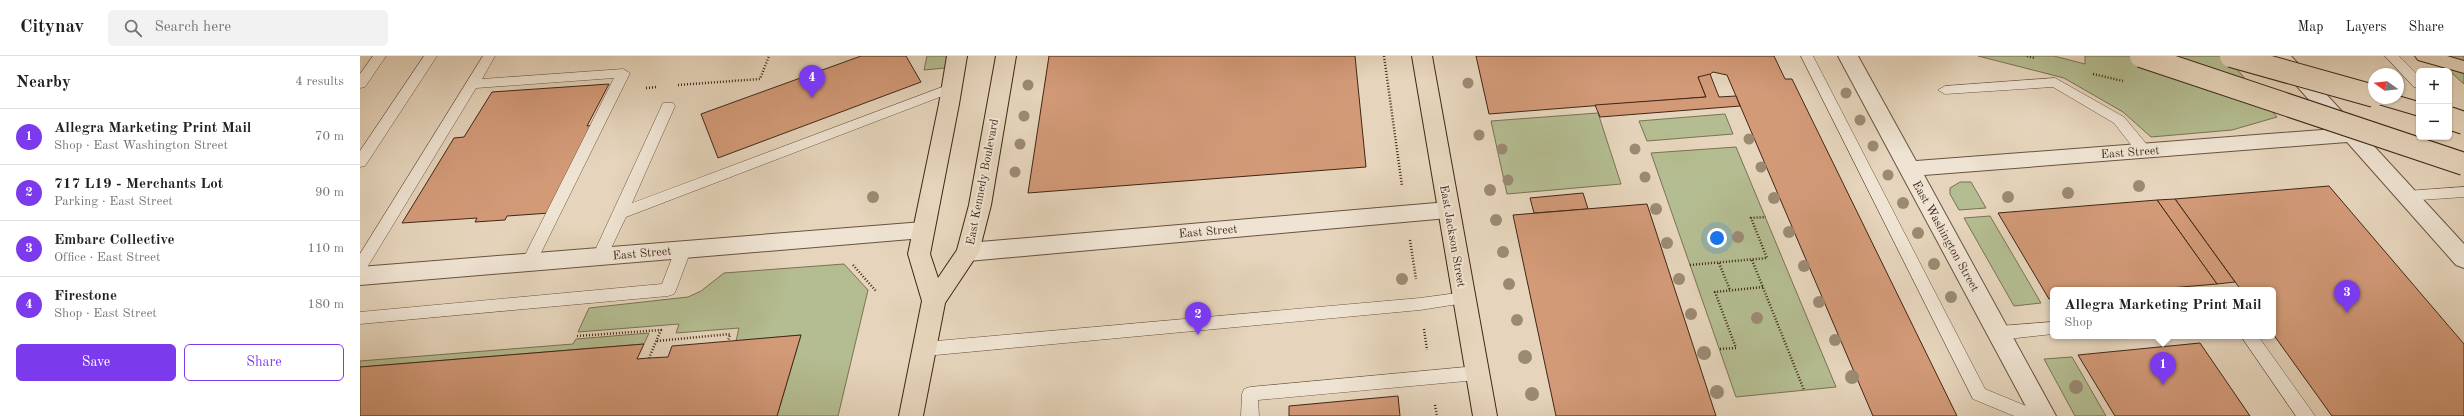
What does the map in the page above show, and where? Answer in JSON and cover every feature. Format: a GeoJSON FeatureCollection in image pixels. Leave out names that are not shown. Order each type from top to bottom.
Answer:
{"type":"FeatureCollection","features":[{"type":"Feature","properties":{"kind":"main road"},"geometry":{"type":"LineString","coordinates":[[934,301],[919,254],[951,95],[957,56]]}},
{"type":"Feature","properties":{"kind":"main road","name":"East Kennedy Boulevard"},"geometry":{"type":"LineString","coordinates":[[911,416],[934,301],[968,252],[980,205],[1006,56]]}},
{"type":"Feature","properties":{"kind":"main road","name":"East Jackson Street"},"geometry":{"type":"LineString","coordinates":[[1422,56],[1485,416]]}},
{"type":"Feature","properties":{"kind":"main road"},"geometry":{"type":"LineString","coordinates":[[2141,56],[2464,164]]}},
{"type":"Feature","properties":{"kind":"main road"},"geometry":{"type":"LineString","coordinates":[[2231,56],[2368,94]]}},
{"type":"Feature","properties":{"kind":"main road"},"geometry":{"type":"LineString","coordinates":[[2425,56],[2464,67]]}},
{"type":"Feature","properties":{"kind":"main road"},"geometry":{"type":"LineString","coordinates":[[2402,104],[2416,108]]}},
{"type":"Feature","properties":{"kind":"main road"},"geometry":{"type":"LineString","coordinates":[[2452,118],[2464,123]]}},
{"type":"Feature","properties":{"kind":"street","name":"East Washington Street"},"geometry":{"type":"LineString","coordinates":[[1848,56],[2044,416]]}},
{"type":"Feature","properties":{"kind":"street"},"geometry":{"type":"LineString","coordinates":[[2280,56],[2464,259]]}},
{"type":"Feature","properties":{"kind":"street","name":"East Street"},"geometry":{"type":"LineString","coordinates":[[1910,170],[2352,135]]}},
{"type":"Feature","properties":{"kind":"street","name":"East Street"},"geometry":{"type":"LineString","coordinates":[[968,252],[1448,210]]}},
{"type":"Feature","properties":{"kind":"street","name":"East Street"},"geometry":{"type":"LineString","coordinates":[[360,276],[923,230]]}},
{"type":"Feature","properties":{"kind":"lane"},"geometry":{"type":"LineString","coordinates":[[360,84],[380,56]]}},
{"type":"Feature","properties":{"kind":"lane"},"geometry":{"type":"LineString","coordinates":[[360,162],[430,56]]}},
{"type":"Feature","properties":{"kind":"lane"},"geometry":{"type":"LineString","coordinates":[[360,267],[489,56]]}},
{"type":"Feature","properties":{"kind":"lane"},"geometry":{"type":"LineString","coordinates":[[1807,56],[1979,394],[2032,416]]}},
{"type":"Feature","properties":{"kind":"lane"},"geometry":{"type":"LineString","coordinates":[[2392,56],[2416,81]]}},
{"type":"Feature","properties":{"kind":"lane"},"geometry":{"type":"LineString","coordinates":[[472,84],[623,73],[529,263]]}},
{"type":"Feature","properties":{"kind":"lane"},"geometry":{"type":"LineString","coordinates":[[1945,90],[2055,82],[2120,120],[2144,151]]}},
{"type":"Feature","properties":{"kind":"lane"},"geometry":{"type":"LineString","coordinates":[[620,213],[951,95]]}},
{"type":"Feature","properties":{"kind":"lane"},"geometry":{"type":"LineString","coordinates":[[600,257],[668,106]]}},
{"type":"Feature","properties":{"kind":"lane"},"geometry":{"type":"LineString","coordinates":[[2452,120],[2464,130]]}},
{"type":"Feature","properties":{"kind":"lane"},"geometry":{"type":"LineString","coordinates":[[2406,196],[2464,192]]}},
{"type":"Feature","properties":{"kind":"lane"},"geometry":{"type":"LineString","coordinates":[[360,318],[668,290],[683,250]]}},
{"type":"Feature","properties":{"kind":"lane"},"geometry":{"type":"LineString","coordinates":[[925,349],[1420,304],[1465,298]]}},
{"type":"Feature","properties":{"kind":"lane"},"geometry":{"type":"LineString","coordinates":[[1999,333],[2050,328]]}},
{"type":"Feature","properties":{"kind":"lane"},"geometry":{"type":"LineString","coordinates":[[2250,339],[2306,416]]}},
{"type":"Feature","properties":{"kind":"lane"},"geometry":{"type":"LineString","coordinates":[[1250,416],[1250,394],[1477,373]]}},
{"type":"Feature","properties":{"kind":"path"},"geometry":{"type":"LineString","coordinates":[[676,85],[760,79],[769,56]]}},
{"type":"Feature","properties":{"kind":"path"},"geometry":{"type":"LineString","coordinates":[[638,88],[661,86]]}},
{"type":"Feature","properties":{"kind":"path"},"geometry":{"type":"LineString","coordinates":[[1690,265],[1767,258],[1750,218],[1766,217]]}},
{"type":"Feature","properties":{"kind":"path"},"geometry":{"type":"LineString","coordinates":[[1752,260],[1804,390]]}},
{"type":"Feature","properties":{"kind":"path"},"geometry":{"type":"LineString","coordinates":[[1719,262],[1730,290]]}},
{"type":"Feature","properties":{"kind":"path"},"geometry":{"type":"LineString","coordinates":[[852,264],[876,291]]}},
{"type":"Feature","properties":{"kind":"path"},"geometry":{"type":"LineString","coordinates":[[1720,349],[1736,348],[1715,292],[1763,287]]}},
{"type":"Feature","properties":{"kind":"path"},"geometry":{"type":"LineString","coordinates":[[577,336],[661,330],[649,358]]}},
{"type":"Feature","properties":{"kind":"path"},"geometry":{"type":"LineString","coordinates":[[656,341],[730,334],[728,341]]}},
{"type":"Feature","properties":{"kind":"green space"},"geometry":{"type":"Polygon","coordinates":[[[927,56],[960,56],[945,68],[924,70],[927,56]]]}},
{"type":"Feature","properties":{"kind":"green space"},"geometry":{"type":"Polygon","coordinates":[[[1978,56],[2054,56],[2085,64],[2085,56],[2226,56],[2277,117],[2232,130],[2151,137],[2123,112],[2064,78],[1978,56]]]}},
{"type":"Feature","properties":{"kind":"green space"},"geometry":{"type":"Polygon","coordinates":[[[2433,56],[2464,56],[2464,84],[2452,73],[2452,68],[2446,68],[2433,56]]]}},
{"type":"Feature","properties":{"kind":"green space"},"geometry":{"type":"Polygon","coordinates":[[[1598,113],[1621,184],[1507,194],[1491,121],[1598,113]]]}},
{"type":"Feature","properties":{"kind":"green space"},"geometry":{"type":"Polygon","coordinates":[[[1725,114],[1733,134],[1647,141],[1639,121],[1725,114]]]}},
{"type":"Feature","properties":{"kind":"green space"},"geometry":{"type":"Polygon","coordinates":[[[1736,147],[1836,387],[1736,397],[1651,153],[1736,147]]]}},
{"type":"Feature","properties":{"kind":"green space"},"geometry":{"type":"Polygon","coordinates":[[[1960,182],[1971,182],[1986,208],[1959,210],[1950,194],[1950,188],[1960,182]]]}},
{"type":"Feature","properties":{"kind":"green space"},"geometry":{"type":"Polygon","coordinates":[[[1990,216],[2041,303],[2014,306],[1964,218],[1990,216]]]}},
{"type":"Feature","properties":{"kind":"green space"},"geometry":{"type":"Polygon","coordinates":[[[844,264],[868,290],[838,416],[777,416],[801,335],[736,341],[739,328],[676,333],[679,324],[578,332],[589,308],[688,297],[701,291],[724,273],[844,264]]]}},
{"type":"Feature","properties":{"kind":"green space"},"geometry":{"type":"Polygon","coordinates":[[[649,333],[644,344],[360,367],[360,361],[573,344],[576,339],[649,333]]]}},
{"type":"Feature","properties":{"kind":"green space"},"geometry":{"type":"Polygon","coordinates":[[[2072,357],[2106,416],[2075,416],[2044,359],[2072,357]]]}},
{"type":"Feature","properties":{"kind":"building"},"geometry":{"type":"Polygon","coordinates":[[[861,56],[906,56],[921,82],[718,158],[701,114],[861,56]]]}},
{"type":"Feature","properties":{"kind":"building"},"geometry":{"type":"Polygon","coordinates":[[[1049,56],[1355,56],[1366,167],[1028,193],[1049,56]]]}},
{"type":"Feature","properties":{"kind":"building"},"geometry":{"type":"Polygon","coordinates":[[[1476,56],[1774,56],[1785,79],[1792,79],[1957,416],[1873,416],[1727,75],[1713,72],[1707,77],[1698,77],[1706,97],[1489,114],[1476,56]]]}},
{"type":"Feature","properties":{"kind":"building"},"geometry":{"type":"Polygon","coordinates":[[[1710,74],[1719,97],[1736,96],[1740,106],[1600,117],[1595,105],[1706,97],[1698,77],[1710,74]]]}},
{"type":"Feature","properties":{"kind":"building"},"geometry":{"type":"Polygon","coordinates":[[[609,84],[587,126],[595,125],[550,213],[507,216],[505,220],[475,222],[477,218],[402,223],[454,138],[464,137],[492,92],[609,84]]]}},
{"type":"Feature","properties":{"kind":"building"},"geometry":{"type":"Polygon","coordinates":[[[2329,186],[2464,344],[2464,416],[2332,416],[2276,338],[2276,287],[2239,287],[2175,199],[2329,186]]]}},
{"type":"Feature","properties":{"kind":"building"},"geometry":{"type":"Polygon","coordinates":[[[1583,193],[1588,209],[1534,213],[1530,198],[1583,193]]]}},
{"type":"Feature","properties":{"kind":"building"},"geometry":{"type":"Polygon","coordinates":[[[2175,199],[2235,282],[2217,284],[2157,200],[2175,199]]]}},
{"type":"Feature","properties":{"kind":"building"},"geometry":{"type":"Polygon","coordinates":[[[2157,200],[2217,284],[2182,287],[2050,287],[2049,299],[1998,213],[2157,200]]]}},
{"type":"Feature","properties":{"kind":"building"},"geometry":{"type":"Polygon","coordinates":[[[1647,204],[1716,416],[1556,416],[1513,215],[1647,204]]]}},
{"type":"Feature","properties":{"kind":"building"},"geometry":{"type":"Polygon","coordinates":[[[801,335],[777,416],[360,416],[360,367],[644,344],[637,359],[668,357],[672,346],[801,335]]]}},
{"type":"Feature","properties":{"kind":"building"},"geometry":{"type":"Polygon","coordinates":[[[2200,343],[2250,416],[2115,416],[2078,355],[2200,343]]]}},
{"type":"Feature","properties":{"kind":"building"},"geometry":{"type":"Polygon","coordinates":[[[1398,396],[1400,416],[1289,416],[1289,406],[1398,396]]]}},
{"type":"Feature","properties":{"kind":"place","name":"Firestone"},"geometry":{"type":"Point","coordinates":[812,98]}},
{"type":"Feature","properties":{"kind":"place","name":"Embarc Collective"},"geometry":{"type":"Point","coordinates":[2347,313]}},
{"type":"Feature","properties":{"kind":"place","name":"717 L19 - Merchants Lot"},"geometry":{"type":"Point","coordinates":[1198,335]}},
{"type":"Feature","properties":{"kind":"place","name":"Allegra Marketing Print Mail"},"geometry":{"type":"Point","coordinates":[2163,385]}}]}
